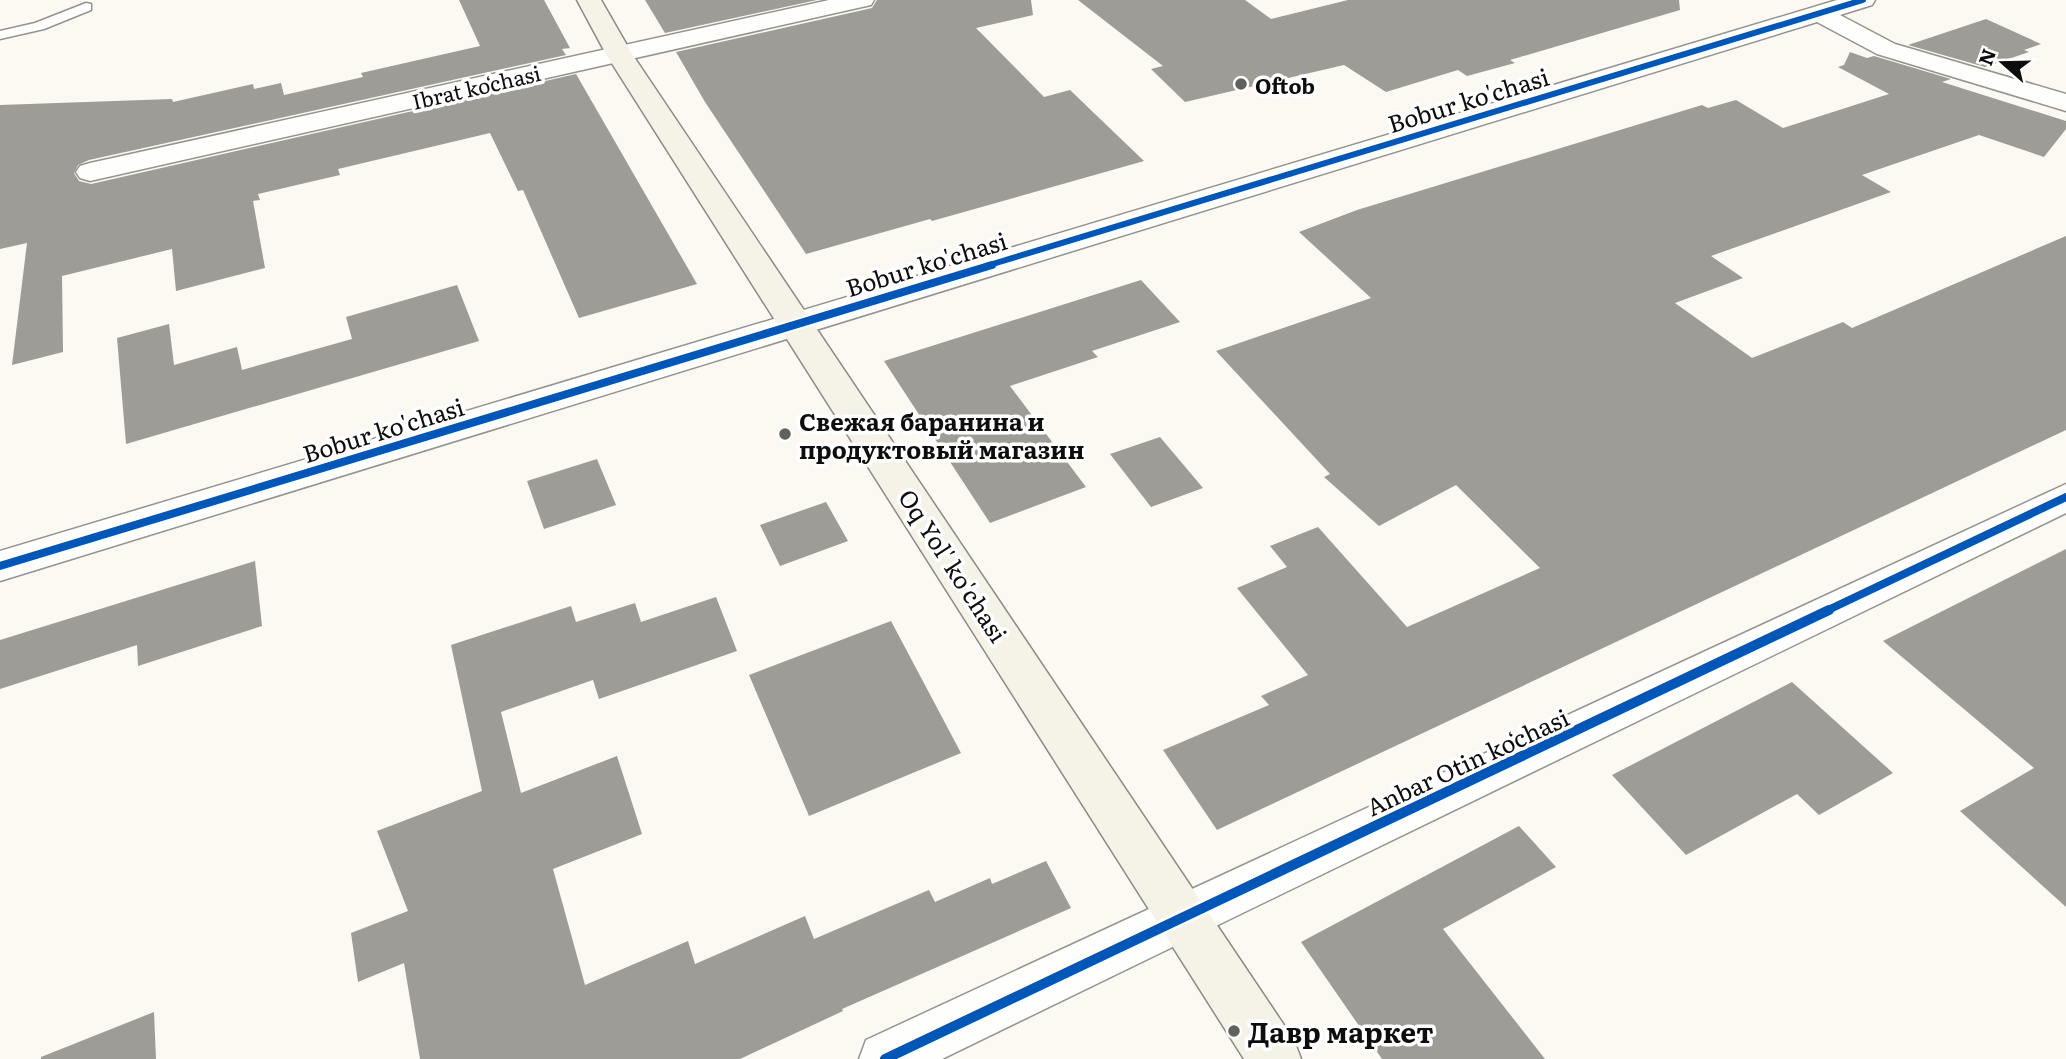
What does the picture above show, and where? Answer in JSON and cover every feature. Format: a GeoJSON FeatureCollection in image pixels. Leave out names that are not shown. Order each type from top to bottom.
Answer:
{"type":"FeatureCollection","features":[{"type":"Feature","properties":{"kind":"street","name":"Oq Yol' ko'chasi"},"geometry":{"type":"LineString","coordinates":[[589,0],[619,54],[1275,1059]]}},
{"type":"Feature","properties":{"kind":"street","name":"Ibrat koʻchasi"},"geometry":{"type":"LineString","coordinates":[[90,172],[862,0]]}},
{"type":"Feature","properties":{"kind":"street","name":"Bobur ko'chasi"},"geometry":{"type":"LineString","coordinates":[[0,566],[1863,0]]}},
{"type":"Feature","properties":{"kind":"street"},"geometry":{"type":"LineString","coordinates":[[1818,13],[1886,49],[2066,103]]}},
{"type":"Feature","properties":{"kind":"street","name":"Anbar Otin koʻchasi"},"geometry":{"type":"LineString","coordinates":[[885,1059],[2066,497]]}},
{"type":"Feature","properties":{"kind":"lane"},"geometry":{"type":"LineString","coordinates":[[0,35],[39,26],[86,7]]}},
{"type":"Feature","properties":{"kind":"building"},"geometry":{"type":"Polygon","coordinates":[[[459,0],[544,0],[570,48],[562,49],[566,55],[89,160],[78,165],[74,173],[79,181],[91,184],[576,74],[697,284],[579,318],[523,190],[518,191],[490,133],[338,169],[340,175],[258,194],[260,200],[253,201],[265,268],[176,291],[172,249],[62,276],[63,352],[12,365],[27,243],[0,249],[0,105],[172,99],[173,102],[253,84],[254,89],[281,83],[284,95],[363,77],[361,73],[480,46],[459,0]]]}},
{"type":"Feature","properties":{"kind":"building"},"geometry":{"type":"Polygon","coordinates":[[[645,0],[817,0],[665,33],[645,0]]]}},
{"type":"Feature","properties":{"kind":"building"},"geometry":{"type":"Polygon","coordinates":[[[877,0],[1031,0],[1033,15],[976,28],[1044,97],[1070,90],[1144,161],[806,254],[705,102],[676,52],[872,8],[877,0]]]}},
{"type":"Feature","properties":{"kind":"building"},"geometry":{"type":"Polygon","coordinates":[[[1078,0],[1245,0],[1271,19],[1348,0],[1679,0],[1680,10],[1510,60],[1515,63],[1467,76],[1458,70],[1386,92],[1344,65],[1185,102],[1151,69],[1163,66],[1078,0]]]}},
{"type":"Feature","properties":{"kind":"building"},"geometry":{"type":"Polygon","coordinates":[[[1986,19],[2041,44],[2024,50],[2029,52],[1985,67],[1908,45],[1986,19]]]}},
{"type":"Feature","properties":{"kind":"building"},"geometry":{"type":"Polygon","coordinates":[[[1850,52],[1867,58],[1874,56],[1951,79],[1942,82],[2066,121],[2066,129],[2044,157],[1979,135],[1862,175],[1891,192],[1711,256],[1743,278],[1675,303],[1752,358],[1843,322],[1852,328],[2066,236],[2066,430],[1217,830],[1163,750],[1269,705],[1261,696],[1308,675],[1237,588],[1287,567],[1270,546],[1318,527],[1407,627],[1540,568],[1456,485],[1379,526],[1324,477],[1330,474],[1216,351],[1371,298],[1299,232],[1357,210],[1702,105],[1708,108],[1736,100],[1783,128],[1889,94],[1838,67],[1844,65],[1850,52]]]}},
{"type":"Feature","properties":{"kind":"building"},"geometry":{"type":"Polygon","coordinates":[[[1141,280],[1180,322],[1092,351],[1098,357],[1010,386],[1086,487],[990,523],[884,361],[1141,280]]]}},
{"type":"Feature","properties":{"kind":"building"},"geometry":{"type":"Polygon","coordinates":[[[457,285],[479,341],[126,444],[117,338],[169,324],[174,365],[237,347],[242,370],[352,339],[346,317],[457,285]]]}},
{"type":"Feature","properties":{"kind":"building"},"geometry":{"type":"Polygon","coordinates":[[[1160,437],[1203,488],[1151,507],[1110,454],[1160,437]]]}},
{"type":"Feature","properties":{"kind":"building"},"geometry":{"type":"Polygon","coordinates":[[[597,459],[616,505],[544,529],[527,481],[597,459]]]}},
{"type":"Feature","properties":{"kind":"building"},"geometry":{"type":"Polygon","coordinates":[[[826,502],[848,541],[780,566],[760,525],[826,502]]]}},
{"type":"Feature","properties":{"kind":"building"},"geometry":{"type":"Polygon","coordinates":[[[2066,549],[2066,907],[1960,811],[2034,768],[1883,641],[2066,549]]]}},
{"type":"Feature","properties":{"kind":"building"},"geometry":{"type":"Polygon","coordinates":[[[255,561],[262,626],[138,666],[137,645],[0,689],[0,640],[255,561]]]}},
{"type":"Feature","properties":{"kind":"building"},"geometry":{"type":"Polygon","coordinates":[[[716,597],[737,651],[599,699],[593,680],[501,712],[521,793],[617,756],[642,834],[553,869],[585,985],[688,941],[695,964],[805,916],[814,939],[929,890],[935,902],[990,878],[992,884],[1046,861],[1071,908],[842,1009],[843,1011],[740,1059],[420,1059],[404,963],[358,982],[351,933],[408,911],[377,831],[482,791],[451,645],[571,606],[576,622],[635,603],[641,622],[716,597]]]}},
{"type":"Feature","properties":{"kind":"building"},"geometry":{"type":"Polygon","coordinates":[[[891,621],[961,753],[809,816],[749,675],[891,621]]]}},
{"type":"Feature","properties":{"kind":"building"},"geometry":{"type":"Polygon","coordinates":[[[1792,682],[1893,773],[1819,815],[1797,794],[1686,855],[1612,775],[1792,682]]]}},
{"type":"Feature","properties":{"kind":"building"},"geometry":{"type":"Polygon","coordinates":[[[1519,826],[1556,867],[1443,929],[1545,1059],[1382,1059],[1301,942],[1519,826]]]}},
{"type":"Feature","properties":{"kind":"building"},"geometry":{"type":"Polygon","coordinates":[[[154,1012],[156,1059],[41,1059],[41,1057],[154,1012]]]}},
{"type":"Feature","properties":{"kind":"cycle path"},"geometry":{"type":"LineString","coordinates":[[0,566],[1863,0]]}},
{"type":"Feature","properties":{"kind":"cycle path"},"geometry":{"type":"LineString","coordinates":[[885,1059],[2066,497]]}},
{"type":"Feature","properties":{"kind":"place","name":"Oftob"},"geometry":{"type":"Point","coordinates":[1241,84]}},
{"type":"Feature","properties":{"kind":"place","name":"Свежая баранина и продуктовый магазин"},"geometry":{"type":"Point","coordinates":[785,434]}},
{"type":"Feature","properties":{"kind":"place","name":"Давр маркет"},"geometry":{"type":"Point","coordinates":[1234,1031]}}]}
